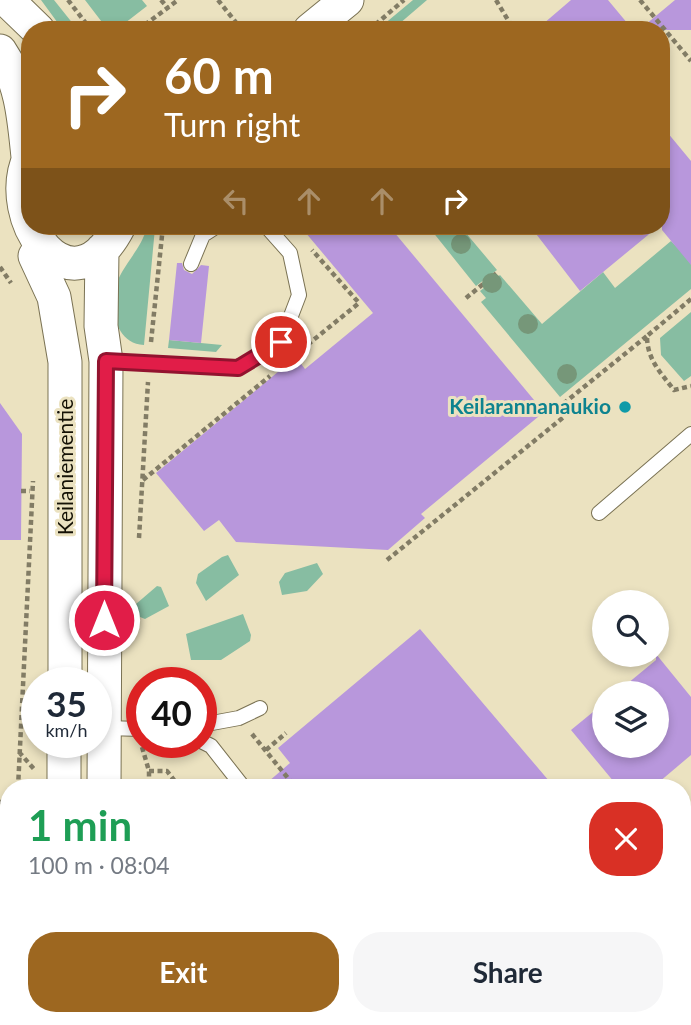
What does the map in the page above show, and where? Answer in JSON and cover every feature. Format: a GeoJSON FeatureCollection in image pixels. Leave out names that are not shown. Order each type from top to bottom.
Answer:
{"type":"FeatureCollection","features":[{"type":"Feature","properties":{"kind":"street"},"geometry":{"type":"LineString","coordinates":[[7,0],[29,21]]}},
{"type":"Feature","properties":{"kind":"street"},"geometry":{"type":"LineString","coordinates":[[321,21],[347,0]]}},
{"type":"Feature","properties":{"kind":"street"},"geometry":{"type":"LineString","coordinates":[[0,51],[9,65],[21,96]]}},
{"type":"Feature","properties":{"kind":"street","name":"Keilaniementie"},"geometry":{"type":"LineString","coordinates":[[21,163],[16,168],[5,200],[12,232],[35,256],[54,297],[65,362],[65,667]]}},
{"type":"Feature","properties":{"kind":"street"},"geometry":{"type":"LineString","coordinates":[[35,256],[52,262],[69,263],[86,259],[110,238]]}},
{"type":"Feature","properties":{"kind":"street","name":"Keilaniementie"},"geometry":{"type":"LineString","coordinates":[[104,667],[106,361],[101,326],[110,238]]}},
{"type":"Feature","properties":{"kind":"street"},"geometry":{"type":"LineString","coordinates":[[53,779],[59,758]]}},
{"type":"Feature","properties":{"kind":"street","name":"Keilaniementie"},"geometry":{"type":"LineString","coordinates":[[104,758],[104,779]]}},
{"type":"Feature","properties":{"kind":"lane"},"geometry":{"type":"LineString","coordinates":[[191,264],[203,235]]}},
{"type":"Feature","properties":{"kind":"lane"},"geometry":{"type":"LineString","coordinates":[[106,361],[149,361],[238,368],[281,342],[299,295],[290,253],[274,235]]}},
{"type":"Feature","properties":{"kind":"lane"},"geometry":{"type":"LineString","coordinates":[[599,513],[691,434]]}},
{"type":"Feature","properties":{"kind":"lane"},"geometry":{"type":"LineString","coordinates":[[217,722],[239,718],[260,708]]}},
{"type":"Feature","properties":{"kind":"lane"},"geometry":{"type":"LineString","coordinates":[[217,754],[237,779]]}},
{"type":"Feature","properties":{"kind":"path"},"geometry":{"type":"LineString","coordinates":[[68,0],[84,21]]}},
{"type":"Feature","properties":{"kind":"path"},"geometry":{"type":"LineString","coordinates":[[161,0],[168,8]]}},
{"type":"Feature","properties":{"kind":"path"},"geometry":{"type":"LineString","coordinates":[[150,21],[178,0]]}},
{"type":"Feature","properties":{"kind":"path"},"geometry":{"type":"LineString","coordinates":[[218,0],[235,21]]}},
{"type":"Feature","properties":{"kind":"path"},"geometry":{"type":"LineString","coordinates":[[380,21],[404,0]]}},
{"type":"Feature","properties":{"kind":"path"},"geometry":{"type":"LineString","coordinates":[[496,0],[509,21]]}},
{"type":"Feature","properties":{"kind":"path"},"geometry":{"type":"LineString","coordinates":[[640,0],[658,21]]}},
{"type":"Feature","properties":{"kind":"path"},"geometry":{"type":"LineString","coordinates":[[670,36],[691,61]]}},
{"type":"Feature","properties":{"kind":"path"},"geometry":{"type":"LineString","coordinates":[[138,546],[149,361],[162,235]]}},
{"type":"Feature","properties":{"kind":"path"},"geometry":{"type":"LineString","coordinates":[[466,298],[498,272]]}},
{"type":"Feature","properties":{"kind":"path"},"geometry":{"type":"LineString","coordinates":[[387,560],[565,416],[558,408],[691,299]]}},
{"type":"Feature","properties":{"kind":"path"},"geometry":{"type":"LineString","coordinates":[[647,336],[652,362],[674,390],[691,386]]}},
{"type":"Feature","properties":{"kind":"path"},"geometry":{"type":"LineString","coordinates":[[18,779],[30,491],[35,471]]}},
{"type":"Feature","properties":{"kind":"path"},"geometry":{"type":"LineString","coordinates":[[21,491],[30,491]]}},
{"type":"Feature","properties":{"kind":"path"},"geometry":{"type":"LineString","coordinates":[[265,750],[284,735],[287,741]]}},
{"type":"Feature","properties":{"kind":"path"},"geometry":{"type":"LineString","coordinates":[[258,742],[289,779]]}},
{"type":"Feature","properties":{"kind":"path"},"geometry":{"type":"LineString","coordinates":[[18,751],[50,779]]}},
{"type":"Feature","properties":{"kind":"path"},"geometry":{"type":"LineString","coordinates":[[149,771],[167,771],[173,779]]}},
{"type":"Feature","properties":{"kind":"green space"},"geometry":{"type":"Polygon","coordinates":[[[41,0],[54,0],[71,21],[56,21],[41,0]]]}},
{"type":"Feature","properties":{"kind":"green space"},"geometry":{"type":"Polygon","coordinates":[[[85,0],[142,0],[147,6],[128,21],[101,21],[85,0]]]}},
{"type":"Feature","properties":{"kind":"green space"},"geometry":{"type":"Polygon","coordinates":[[[413,0],[427,0],[402,21],[388,21],[413,0]]]}},
{"type":"Feature","properties":{"kind":"green space"},"geometry":{"type":"Polygon","coordinates":[[[154,235],[144,345],[135,343],[122,333],[115,317],[114,299],[117,282],[144,236],[154,235]]]}},
{"type":"Feature","properties":{"kind":"green space"},"geometry":{"type":"Polygon","coordinates":[[[435,235],[468,235],[497,270],[476,286],[435,235]]]}},
{"type":"Feature","properties":{"kind":"green space"},"geometry":{"type":"Polygon","coordinates":[[[671,241],[691,261],[691,289],[560,397],[481,302],[486,298],[480,291],[500,275],[542,324],[603,272],[615,288],[671,241]]]}},
{"type":"Feature","properties":{"kind":"green space"},"geometry":{"type":"Polygon","coordinates":[[[691,312],[691,376],[684,381],[661,355],[660,338],[691,312]]]}},
{"type":"Feature","properties":{"kind":"green space"},"geometry":{"type":"Polygon","coordinates":[[[169,340],[222,345],[216,352],[168,348],[169,340]]]}},
{"type":"Feature","properties":{"kind":"green space"},"geometry":{"type":"Polygon","coordinates":[[[228,555],[239,575],[206,601],[196,583],[198,574],[228,555]]]}},
{"type":"Feature","properties":{"kind":"green space"},"geometry":{"type":"Polygon","coordinates":[[[317,563],[323,574],[307,591],[282,595],[279,582],[285,573],[317,563]]]}},
{"type":"Feature","properties":{"kind":"green space"},"geometry":{"type":"Polygon","coordinates":[[[157,586],[161,587],[169,606],[145,619],[140,617],[136,604],[157,586]]]}},
{"type":"Feature","properties":{"kind":"green space"},"geometry":{"type":"Polygon","coordinates":[[[243,614],[251,635],[250,641],[221,660],[191,660],[186,634],[243,614]]]}},
{"type":"Feature","properties":{"kind":"building"},"geometry":{"type":"Polygon","coordinates":[[[571,0],[608,0],[626,21],[546,21],[571,0]]]}},
{"type":"Feature","properties":{"kind":"building"},"geometry":{"type":"Polygon","coordinates":[[[675,0],[691,0],[691,30],[670,30],[670,21],[650,21],[675,0]]]}},
{"type":"Feature","properties":{"kind":"building"},"geometry":{"type":"Polygon","coordinates":[[[670,136],[691,161],[691,265],[666,235],[670,235],[670,136]]]}},
{"type":"Feature","properties":{"kind":"building"},"geometry":{"type":"Polygon","coordinates":[[[308,235],[396,235],[544,412],[421,514],[425,518],[388,550],[236,542],[219,520],[204,531],[156,473],[296,357],[305,369],[373,313],[308,235]]]}},
{"type":"Feature","properties":{"kind":"building"},"geometry":{"type":"Polygon","coordinates":[[[537,235],[648,235],[580,291],[537,235]]]}},
{"type":"Feature","properties":{"kind":"building"},"geometry":{"type":"Polygon","coordinates":[[[177,263],[182,263],[184,270],[192,274],[201,265],[209,266],[201,343],[169,340],[177,263]]]}},
{"type":"Feature","properties":{"kind":"building"},"geometry":{"type":"Polygon","coordinates":[[[0,403],[22,434],[21,540],[0,540],[0,403]]]}},
{"type":"Feature","properties":{"kind":"building"},"geometry":{"type":"Polygon","coordinates":[[[420,629],[547,779],[271,779],[290,763],[278,748],[420,629]]]}},
{"type":"Feature","properties":{"kind":"building"},"geometry":{"type":"Polygon","coordinates":[[[648,667],[667,667],[691,697],[691,755],[663,779],[612,779],[594,758],[669,758],[669,681],[631,681],[648,667]]]}},
{"type":"Feature","properties":{"kind":"building"},"geometry":{"type":"Polygon","coordinates":[[[592,713],[592,755],[571,730],[592,713]]]}},
{"type":"Feature","properties":{"kind":"place","name":"Keilarannanaukio"},"geometry":{"type":"Point","coordinates":[625,407]}},
{"type":"Feature","properties":{"kind":"route"},"geometry":{"type":"LineString","coordinates":[[104,620],[103,450],[106,361],[149,361],[238,368],[281,342]]}}]}
